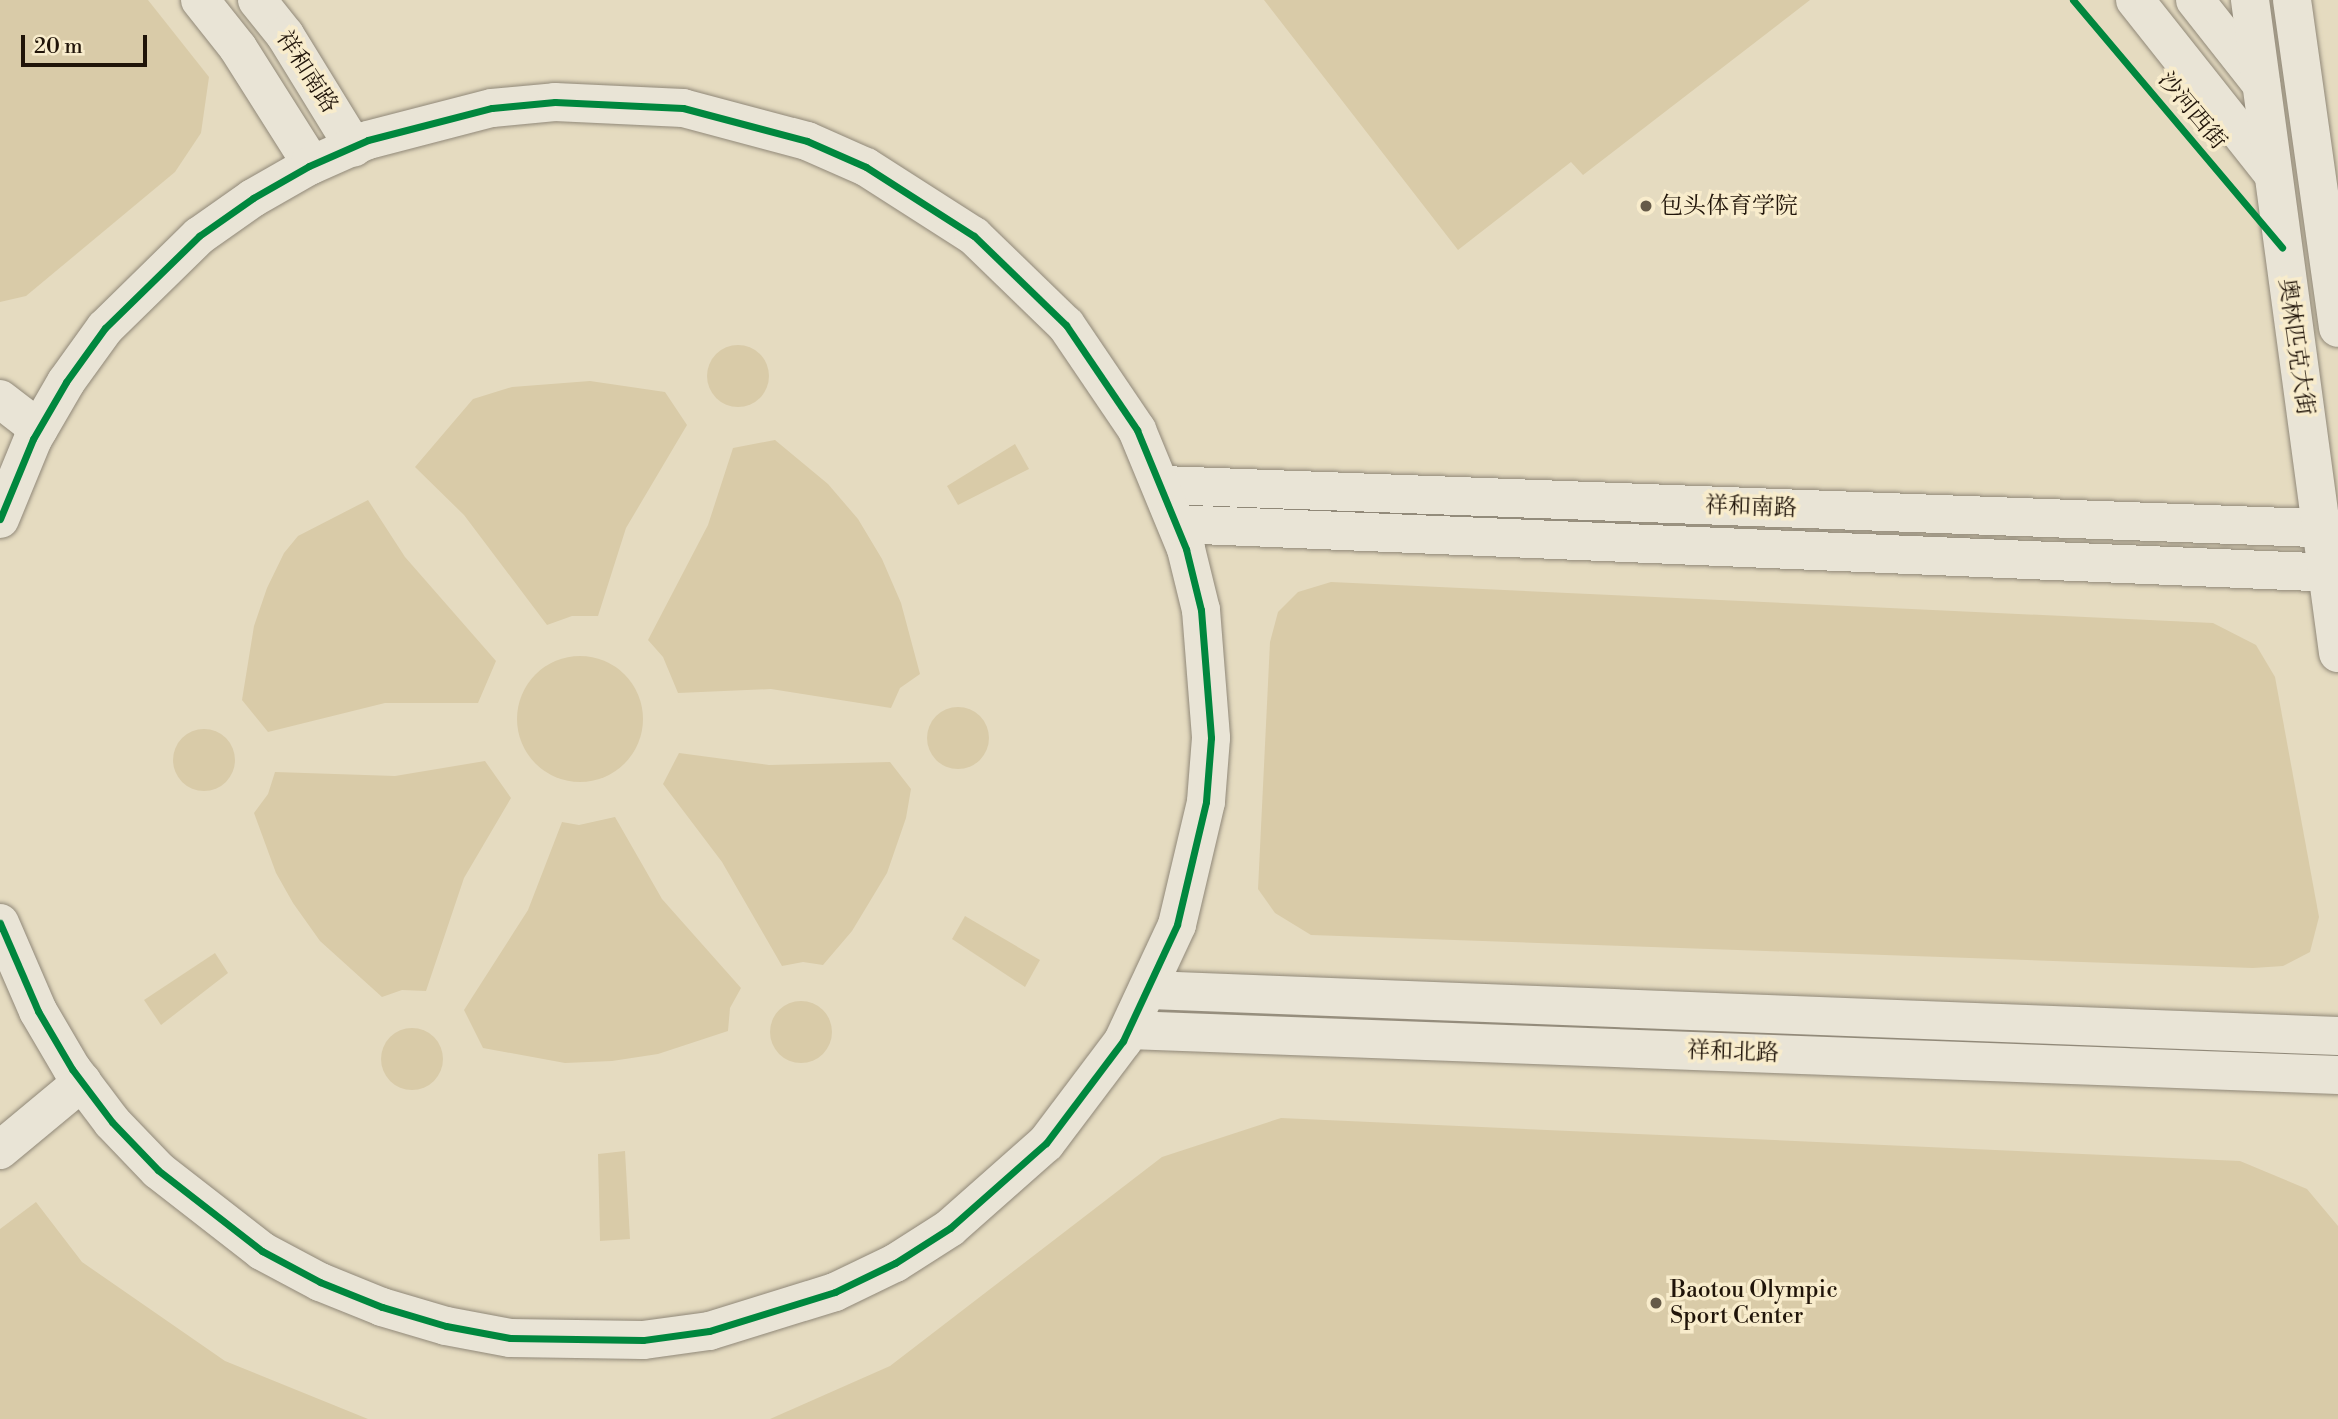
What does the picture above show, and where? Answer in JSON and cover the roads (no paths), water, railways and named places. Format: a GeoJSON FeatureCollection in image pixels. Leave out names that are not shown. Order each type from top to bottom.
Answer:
{"type":"FeatureCollection","features":[{"type":"Feature","properties":{"kind":"street","name":"祥和南路"},"geometry":{"type":"LineString","coordinates":[[200,0],[238,48],[312,165]]}},
{"type":"Feature","properties":{"kind":"street","name":"祥和南路"},"geometry":{"type":"LineString","coordinates":[[257,0],[285,35],[354,147]]}},
{"type":"Feature","properties":{"kind":"street","name":"沙河西街"},"geometry":{"type":"LineString","coordinates":[[2135,0],[2272,173],[2326,234]]}},
{"type":"Feature","properties":{"kind":"street"},"geometry":{"type":"LineString","coordinates":[[2195,0],[2314,152]]}},
{"type":"Feature","properties":{"kind":"street","name":"奥林匹克大街"},"geometry":{"type":"LineString","coordinates":[[2250,0],[2272,173],[2329,529],[2338,653]]}},
{"type":"Feature","properties":{"kind":"street","name":"奥林匹克大街"},"geometry":{"type":"LineString","coordinates":[[2292,0],[2338,328]]}},
{"type":"Feature","properties":{"kind":"street"},"geometry":{"type":"LineString","coordinates":[[0,519],[21,444],[105,328],[150,280],[199,236],[312,165],[429,121],[555,102],[683,108],[807,141],[866,167],[922,199],[1022,278],[1104,376],[1163,485],[1177,524],[1201,611],[1211,738],[1195,865],[1177,925],[1150,990],[1129,1030],[1087,1094],[1046,1143],[950,1228],[835,1293],[709,1331],[643,1340],[577,1342],[498,1336],[395,1311],[320,1282],[262,1251],[208,1212],[158,1170],[82,1082],[38,1011],[0,922]]}},
{"type":"Feature","properties":{"kind":"street"},"geometry":{"type":"LineString","coordinates":[[0,399],[21,444]]}},
{"type":"Feature","properties":{"kind":"street","name":"祥和南路"},"geometry":{"type":"LineString","coordinates":[[1163,485],[2329,529]]}},
{"type":"Feature","properties":{"kind":"street","name":"祥和南路"},"geometry":{"type":"LineString","coordinates":[[1177,524],[2332,573]]}},
{"type":"Feature","properties":{"kind":"street","name":"祥和北路"},"geometry":{"type":"LineString","coordinates":[[1150,990],[2338,1036]]}},
{"type":"Feature","properties":{"kind":"street","name":"祥和北路"},"geometry":{"type":"LineString","coordinates":[[1129,1030],[2338,1075]]}},
{"type":"Feature","properties":{"kind":"street"},"geometry":{"type":"LineString","coordinates":[[0,1150],[82,1082]]}},
{"type":"Feature","properties":{"kind":"place","name":"包头体育学院"},"geometry":{"type":"Point","coordinates":[1646,206]}},
{"type":"Feature","properties":{"kind":"place","name":"Baotou Olympic Sport Center"},"geometry":{"type":"Point","coordinates":[1656,1303]}}]}
